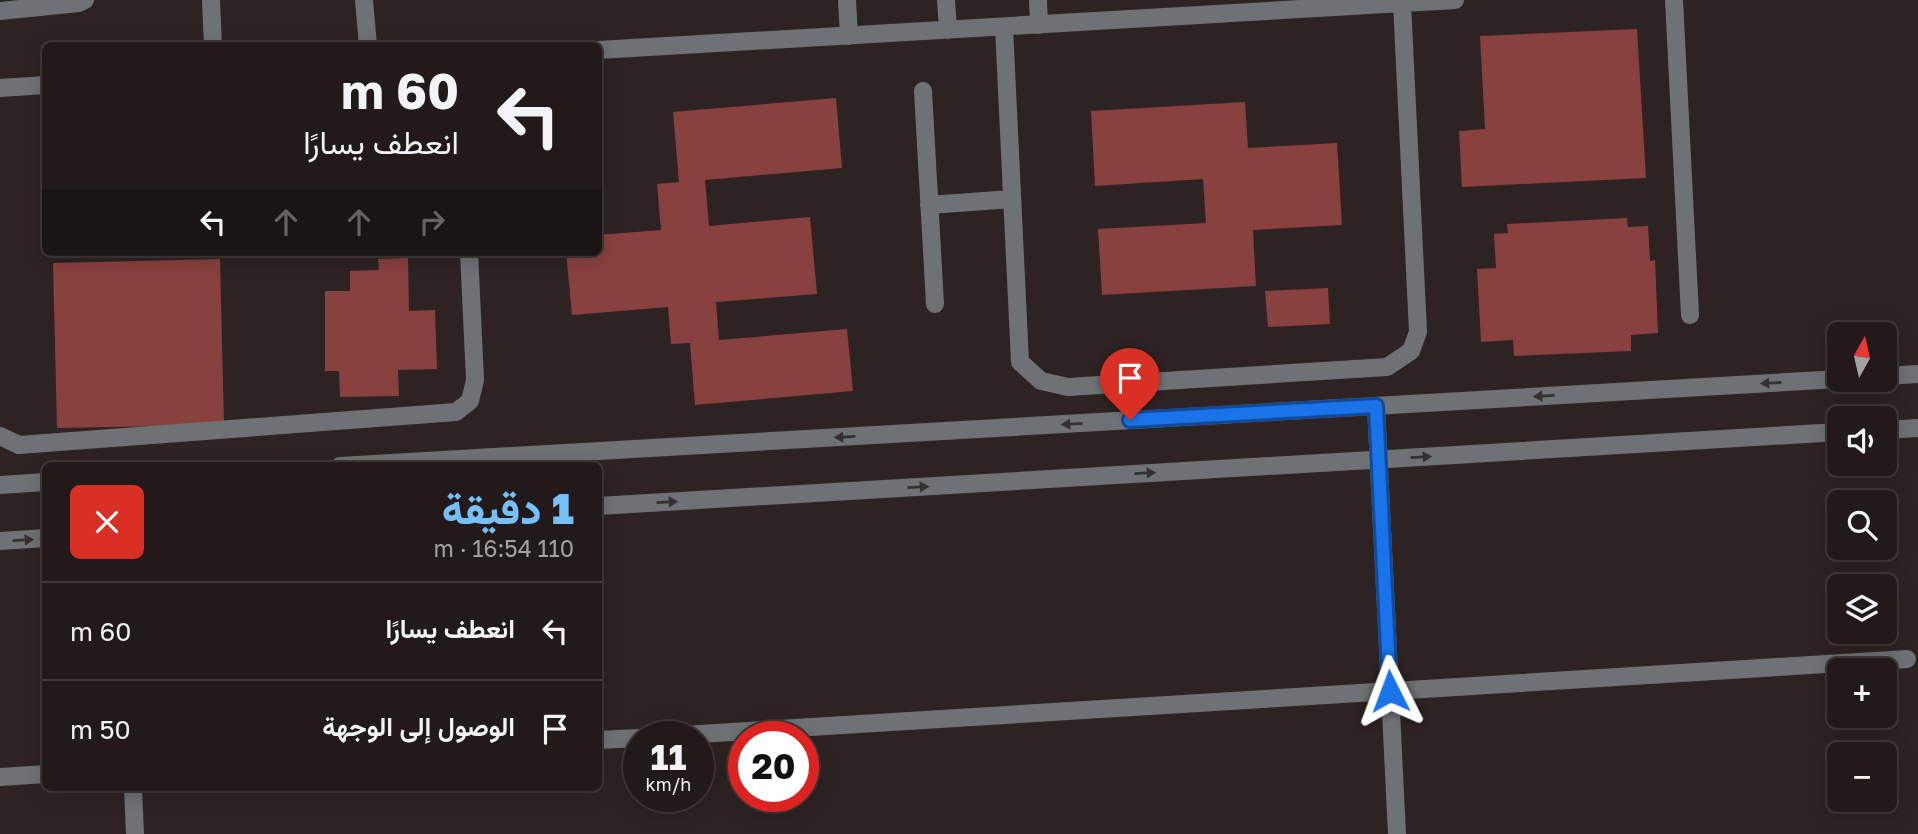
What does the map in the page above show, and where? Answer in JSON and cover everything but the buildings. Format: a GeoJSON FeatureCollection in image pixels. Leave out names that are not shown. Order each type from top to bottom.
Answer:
{"type":"FeatureCollection","features":[{"type":"Feature","properties":{"kind":"street"},"geometry":{"type":"LineString","coordinates":[[0,11],[79,3],[85,0]]}},
{"type":"Feature","properties":{"kind":"street"},"geometry":{"type":"LineString","coordinates":[[211,0],[213,42]]}},
{"type":"Feature","properties":{"kind":"street"},"geometry":{"type":"LineString","coordinates":[[364,0],[368,42]]}},
{"type":"Feature","properties":{"kind":"street"},"geometry":{"type":"LineString","coordinates":[[847,0],[849,36]]}},
{"type":"Feature","properties":{"kind":"street"},"geometry":{"type":"LineString","coordinates":[[946,0],[948,30]]}},
{"type":"Feature","properties":{"kind":"street"},"geometry":{"type":"LineString","coordinates":[[1038,0],[1039,25]]}},
{"type":"Feature","properties":{"kind":"street"},"geometry":{"type":"LineString","coordinates":[[602,50],[1039,25],[1145,9],[1455,0]]}},
{"type":"Feature","properties":{"kind":"street"},"geometry":{"type":"LineString","coordinates":[[1674,0],[1690,315]]}},
{"type":"Feature","properties":{"kind":"street"},"geometry":{"type":"LineString","coordinates":[[1004,26],[1020,362],[1041,381],[1069,387],[1387,367],[1411,351],[1418,332],[1402,3]]}},
{"type":"Feature","properties":{"kind":"street"},"geometry":{"type":"LineString","coordinates":[[0,88],[42,85]]}},
{"type":"Feature","properties":{"kind":"street"},"geometry":{"type":"LineString","coordinates":[[923,91],[934,304]]}},
{"type":"Feature","properties":{"kind":"street"},"geometry":{"type":"LineString","coordinates":[[929,205],[1012,199]]}},
{"type":"Feature","properties":{"kind":"street"},"geometry":{"type":"LineString","coordinates":[[0,436],[19,445],[456,412],[470,401],[475,380],[469,256]]}},
{"type":"Feature","properties":{"kind":"street"},"geometry":{"type":"LineString","coordinates":[[1897,375],[1918,374]]}},
{"type":"Feature","properties":{"kind":"street"},"geometry":{"type":"LineString","coordinates":[[409,462],[1827,380]]}},
{"type":"Feature","properties":{"kind":"street"},"geometry":{"type":"LineString","coordinates":[[1376,406],[1397,834]]}},
{"type":"Feature","properties":{"kind":"street"},"geometry":{"type":"LineString","coordinates":[[1897,429],[1918,428]]}},
{"type":"Feature","properties":{"kind":"street"},"geometry":{"type":"LineString","coordinates":[[602,506],[1827,433]]}},
{"type":"Feature","properties":{"kind":"street"},"geometry":{"type":"LineString","coordinates":[[0,485],[42,482]]}},
{"type":"Feature","properties":{"kind":"street"},"geometry":{"type":"LineString","coordinates":[[0,541],[42,538]]}},
{"type":"Feature","properties":{"kind":"street"},"geometry":{"type":"LineString","coordinates":[[714,733],[1907,659]]}},
{"type":"Feature","properties":{"kind":"street"},"geometry":{"type":"LineString","coordinates":[[602,740],[623,739]]}},
{"type":"Feature","properties":{"kind":"street"},"geometry":{"type":"LineString","coordinates":[[0,777],[42,775]]}},
{"type":"Feature","properties":{"kind":"street"},"geometry":{"type":"LineString","coordinates":[[133,791],[135,834]]}},
{"type":"Feature","properties":{"kind":"route"},"geometry":{"type":"LineString","coordinates":[[1130,420],[1376,406],[1390,691]]}}]}
